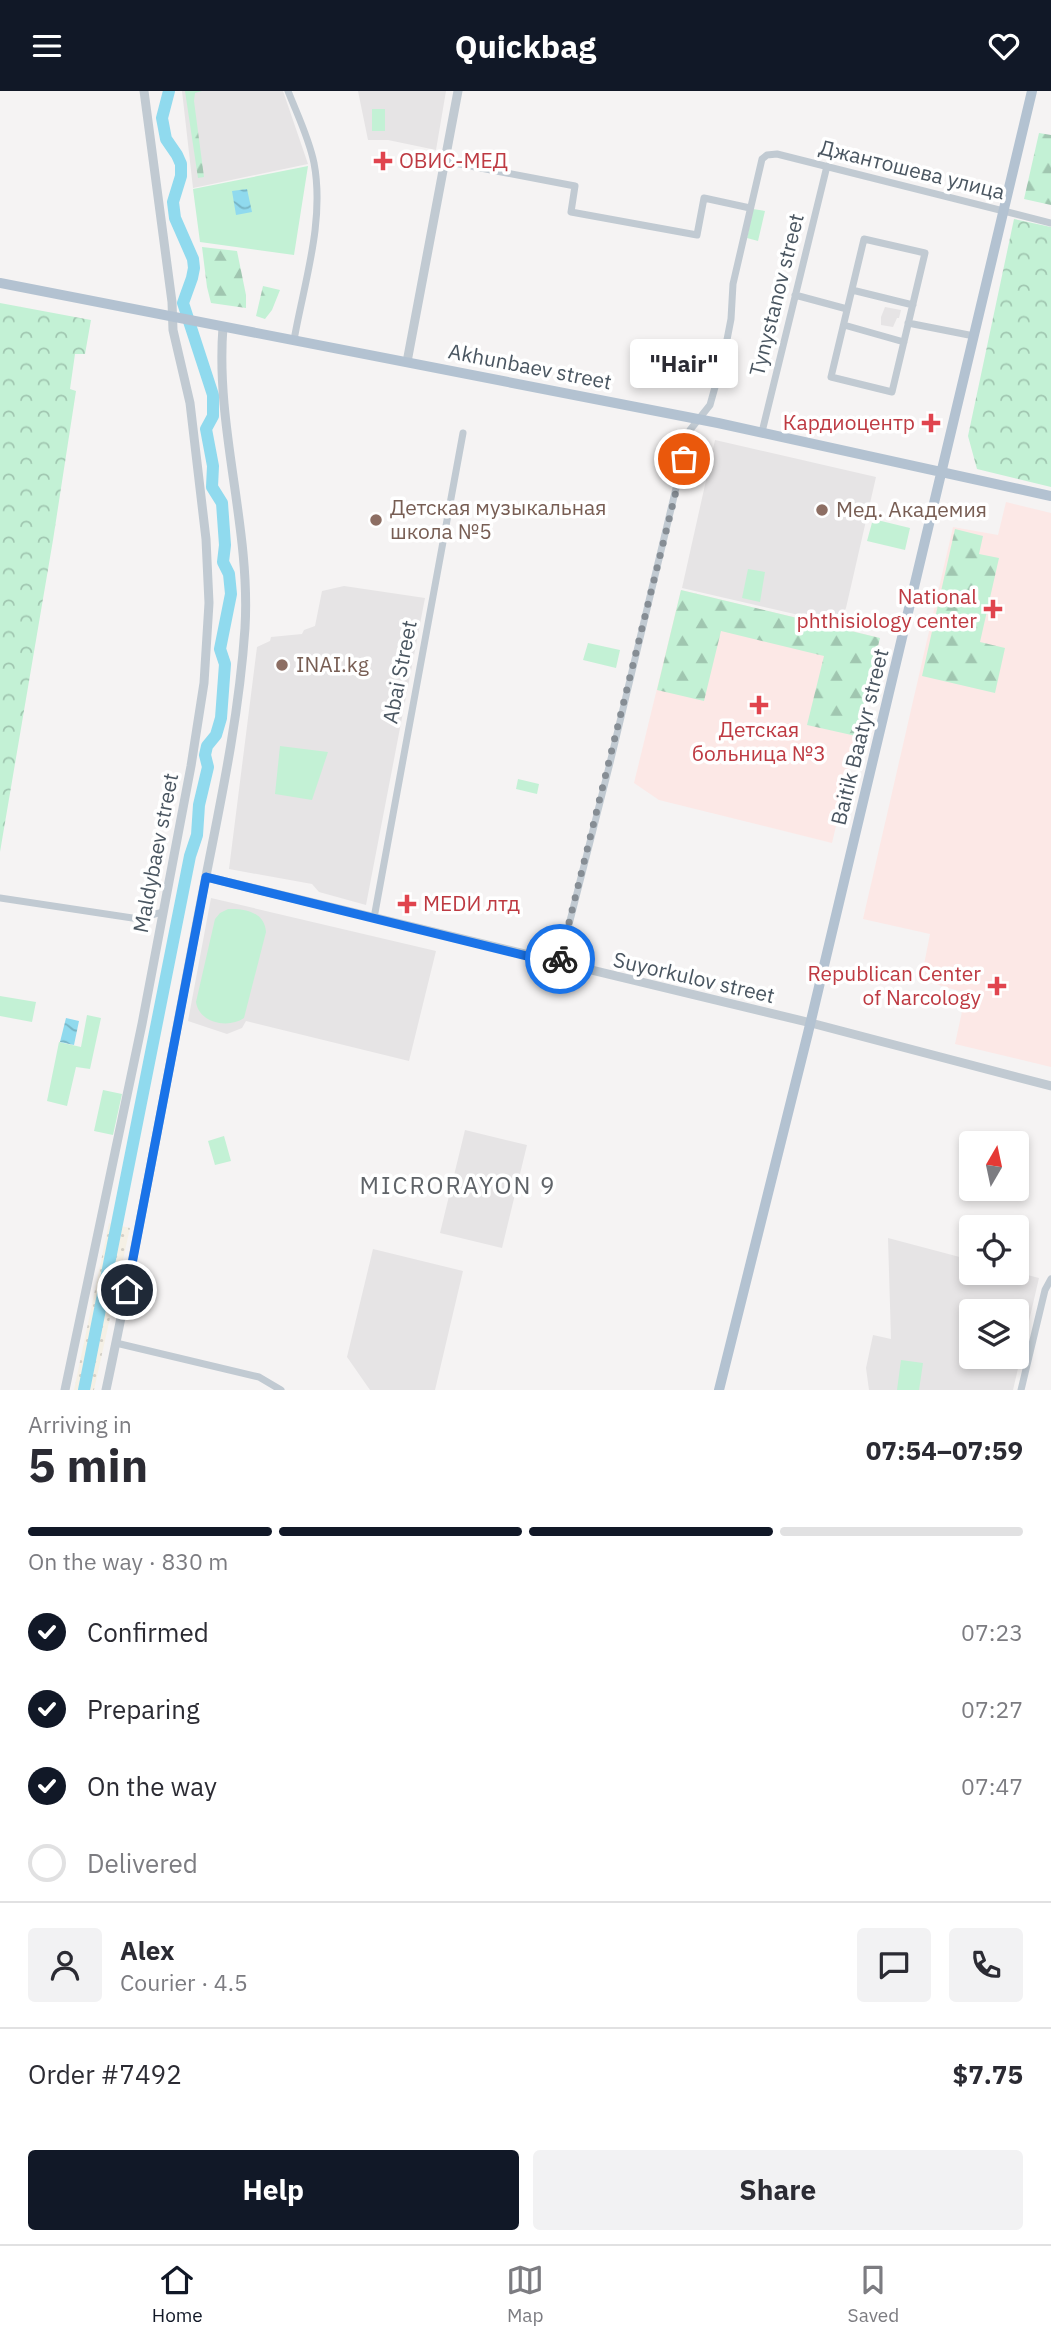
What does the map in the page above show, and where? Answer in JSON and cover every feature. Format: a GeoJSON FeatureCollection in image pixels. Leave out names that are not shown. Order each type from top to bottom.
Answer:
{"type":"FeatureCollection","features":[{"type":"Feature","properties":{"kind":"main road","name":"Baitik Baatyr street"},"geometry":{"type":"LineString","coordinates":[[719,1390],[811,1023],[1032,91]]}},
{"type":"Feature","properties":{"kind":"main road","name":"Akhunbaev street"},"geometry":{"type":"LineString","coordinates":[[0,283],[762,432],[1051,496]]}},
{"type":"Feature","properties":{"kind":"street","name":"Maldybaev street"},"geometry":{"type":"LineString","coordinates":[[65,1390],[137,1049],[191,766],[204,683],[209,603],[190,403],[173,330],[177,318],[144,91]]}},
{"type":"Feature","properties":{"kind":"street"},"geometry":{"type":"LineString","coordinates":[[288,91],[313,161],[317,201],[311,251],[294,340]]}},
{"type":"Feature","properties":{"kind":"street"},"geometry":{"type":"LineString","coordinates":[[407,362],[458,91]]}},
{"type":"Feature","properties":{"kind":"street","name":"Джантошева улица"},"geometry":{"type":"LineString","coordinates":[[764,157],[777,155],[827,166],[1051,223]]}},
{"type":"Feature","properties":{"kind":"street","name":"Tynystanov street"},"geometry":{"type":"LineString","coordinates":[[559,964],[690,430],[710,405],[724,355],[730,327],[733,284],[760,162],[764,157]]}},
{"type":"Feature","properties":{"kind":"street"},"geometry":{"type":"LineString","coordinates":[[444,161],[575,186],[571,212],[697,236],[704,198],[750,208]]}},
{"type":"Feature","properties":{"kind":"street","name":"Tynystanov street"},"geometry":{"type":"LineString","coordinates":[[762,432],[827,166]]}},
{"type":"Feature","properties":{"kind":"street"},"geometry":{"type":"LineString","coordinates":[[864,239],[925,253],[913,306],[892,392],[831,377],[864,239]]}},
{"type":"Feature","properties":{"kind":"street"},"geometry":{"type":"LineString","coordinates":[[852,290],[913,306]]}},
{"type":"Feature","properties":{"kind":"street"},"geometry":{"type":"LineString","coordinates":[[795,295],[847,309]]}},
{"type":"Feature","properties":{"kind":"street"},"geometry":{"type":"LineString","coordinates":[[908,323],[974,336]]}},
{"type":"Feature","properties":{"kind":"street"},"geometry":{"type":"LineString","coordinates":[[844,325],[904,342]]}},
{"type":"Feature","properties":{"kind":"street"},"geometry":{"type":"LineString","coordinates":[[106,1390],[153,1162],[238,708],[246,612],[242,545],[221,384],[223,327]]}},
{"type":"Feature","properties":{"kind":"street","name":"Abai Street"},"geometry":{"type":"LineString","coordinates":[[374,918],[463,433]]}},
{"type":"Feature","properties":{"kind":"street","name":"Suyorkulov street"},"geometry":{"type":"LineString","coordinates":[[206,877],[811,1023],[1051,1086]]}},
{"type":"Feature","properties":{"kind":"street"},"geometry":{"type":"LineString","coordinates":[[0,898],[139,919],[162,912]]}},
{"type":"Feature","properties":{"kind":"street"},"geometry":{"type":"LineString","coordinates":[[1021,1390],[1045,1290],[1051,1279]]}},
{"type":"Feature","properties":{"kind":"street"},"geometry":{"type":"LineString","coordinates":[[116,1343],[259,1377],[281,1390]]}},
{"type":"Feature","properties":{"kind":"shaded area"},"geometry":{"type":"Polygon","coordinates":[[[182,91],[283,91],[308,164],[193,188],[182,91]]]}},
{"type":"Feature","properties":{"kind":"shaded area"},"geometry":{"type":"Polygon","coordinates":[[[358,91],[446,91],[436,150],[388,140],[368,140],[358,91]]]}},
{"type":"Feature","properties":{"kind":"shaded area"},"geometry":{"type":"Polygon","coordinates":[[[885,307],[901,310],[893,327],[881,325],[885,307]]]}},
{"type":"Feature","properties":{"kind":"shaded area"},"geometry":{"type":"Polygon","coordinates":[[[715,440],[876,477],[846,608],[838,624],[682,588],[715,440]]]}},
{"type":"Feature","properties":{"kind":"shaded area"},"geometry":{"type":"Polygon","coordinates":[[[1006,502],[1051,513],[1051,1067],[955,1044],[966,993],[921,980],[930,934],[863,919],[953,527],[998,535],[1006,502]]]}},
{"type":"Feature","properties":{"kind":"shaded area"},"geometry":{"type":"Polygon","coordinates":[[[344,586],[425,598],[366,905],[319,892],[312,884],[229,869],[257,647],[270,641],[271,637],[302,634],[304,630],[315,626],[322,591],[344,586]]]}},
{"type":"Feature","properties":{"kind":"shaded area","name":"Детская больница №3"},"geometry":{"type":"Polygon","coordinates":[[[681,590],[880,638],[832,843],[659,800],[634,783],[681,590]]]}},
{"type":"Feature","properties":{"kind":"shaded area"},"geometry":{"type":"Polygon","coordinates":[[[211,898],[436,951],[409,1061],[246,1021],[242,1028],[227,1034],[188,1021],[211,898]]]}},
{"type":"Feature","properties":{"kind":"shaded area"},"geometry":{"type":"Polygon","coordinates":[[[465,1130],[527,1145],[502,1248],[440,1233],[465,1130]]]}},
{"type":"Feature","properties":{"kind":"shaded area"},"geometry":{"type":"Polygon","coordinates":[[[888,1238],[959,1257],[959,1285],[1029,1285],[1029,1275],[1039,1278],[1029,1321],[1029,1299],[959,1299],[959,1369],[1018,1369],[1013,1390],[869,1390],[866,1368],[873,1335],[891,1339],[888,1238]]]}},
{"type":"Feature","properties":{"kind":"shaded area"},"geometry":{"type":"Polygon","coordinates":[[[373,1249],[463,1271],[435,1390],[370,1390],[347,1357],[373,1249]]]}},
{"type":"Feature","properties":{"kind":"green space"},"geometry":{"type":"Polygon","coordinates":[[[185,91],[202,91],[195,93],[194,101],[204,177],[198,178],[185,91]]]}},
{"type":"Feature","properties":{"kind":"green space"},"geometry":{"type":"Polygon","coordinates":[[[372,109],[385,109],[385,131],[372,131],[372,109]]]}},
{"type":"Feature","properties":{"kind":"green space"},"geometry":{"type":"Polygon","coordinates":[[[1039,133],[1051,135],[1051,205],[1024,199],[1039,133]]]}},
{"type":"Feature","properties":{"kind":"green space"},"geometry":{"type":"Polygon","coordinates":[[[308,166],[294,255],[200,242],[193,189],[308,166]]]}},
{"type":"Feature","properties":{"kind":"green space"},"geometry":{"type":"Polygon","coordinates":[[[753,209],[765,211],[758,241],[747,238],[753,209]]]}},
{"type":"Feature","properties":{"kind":"green space"},"geometry":{"type":"Polygon","coordinates":[[[1014,219],[1051,227],[1051,487],[977,469],[968,436],[1014,219]]]}},
{"type":"Feature","properties":{"kind":"green space"},"geometry":{"type":"Polygon","coordinates":[[[202,247],[237,251],[246,308],[211,303],[202,247]]]}},
{"type":"Feature","properties":{"kind":"green space"},"geometry":{"type":"Polygon","coordinates":[[[263,286],[280,290],[265,319],[256,316],[263,286]]]}},
{"type":"Feature","properties":{"kind":"green space"},"geometry":{"type":"Polygon","coordinates":[[[0,303],[91,320],[85,354],[75,354],[70,389],[76,391],[0,852],[0,303]]]}},
{"type":"Feature","properties":{"kind":"green space"},"geometry":{"type":"Polygon","coordinates":[[[873,519],[910,528],[905,550],[867,541],[873,519]]]}},
{"type":"Feature","properties":{"kind":"green space"},"geometry":{"type":"Polygon","coordinates":[[[955,529],[983,536],[979,554],[999,558],[980,642],[1005,648],[995,693],[922,676],[955,529]]]}},
{"type":"Feature","properties":{"kind":"green space"},"geometry":{"type":"Polygon","coordinates":[[[748,569],[765,572],[760,602],[742,598],[748,569]]]}},
{"type":"Feature","properties":{"kind":"green space"},"geometry":{"type":"Polygon","coordinates":[[[681,590],[880,638],[856,736],[807,725],[824,656],[721,631],[704,701],[657,690],[681,590]]]}},
{"type":"Feature","properties":{"kind":"green space"},"geometry":{"type":"Polygon","coordinates":[[[588,643],[620,650],[616,668],[583,660],[588,643]]]}},
{"type":"Feature","properties":{"kind":"green space"},"geometry":{"type":"Polygon","coordinates":[[[280,746],[328,752],[312,800],[275,794],[280,746]]]}},
{"type":"Feature","properties":{"kind":"green space"},"geometry":{"type":"Polygon","coordinates":[[[518,779],[539,784],[537,794],[516,789],[518,779]]]}},
{"type":"Feature","properties":{"kind":"green space"},"geometry":{"type":"Polygon","coordinates":[[[228,909],[241,909],[258,916],[266,932],[244,1018],[223,1023],[208,1019],[198,1009],[196,1002],[215,919],[228,909]]]}},
{"type":"Feature","properties":{"kind":"green space"},"geometry":{"type":"Polygon","coordinates":[[[0,996],[36,1002],[32,1022],[0,1016],[0,996]]]}},
{"type":"Feature","properties":{"kind":"green space"},"geometry":{"type":"Polygon","coordinates":[[[87,1015],[101,1018],[90,1069],[76,1067],[67,1106],[47,1101],[59,1042],[81,1047],[87,1015]]]}},
{"type":"Feature","properties":{"kind":"green space"},"geometry":{"type":"Polygon","coordinates":[[[103,1090],[122,1094],[113,1135],[94,1131],[103,1090]]]}},
{"type":"Feature","properties":{"kind":"green space"},"geometry":{"type":"Polygon","coordinates":[[[224,1136],[231,1161],[215,1165],[208,1141],[224,1136]]]}},
{"type":"Feature","properties":{"kind":"green space"},"geometry":{"type":"Polygon","coordinates":[[[901,1360],[923,1363],[919,1390],[897,1390],[901,1360]]]}},
{"type":"Feature","properties":{"kind":"sand"},"geometry":{"type":"Polygon","coordinates":[[[109,1223],[130,1228],[94,1390],[74,1390],[109,1223]]]}},
{"type":"Feature","properties":{"kind":"water"},"geometry":{"type":"Polygon","coordinates":[[[247,189],[252,212],[236,215],[232,191],[247,189]]]}},
{"type":"Feature","properties":{"kind":"water"},"geometry":{"type":"Polygon","coordinates":[[[66,1018],[79,1021],[74,1045],[60,1042],[66,1018]]]}},
{"type":"Feature","properties":{"kind":"waterway"},"geometry":{"type":"LineString","coordinates":[[84,1390],[190,856],[197,835],[199,805],[208,767],[205,755],[207,746],[216,735],[221,718],[225,664],[220,649],[231,594],[229,574],[223,562],[225,545],[222,503],[212,487],[213,466],[206,429],[213,416],[213,395],[183,303],[194,268],[193,259],[175,218],[173,202],[181,176],[181,164],[166,139],[162,118],[169,91]]}},
{"type":"Feature","properties":{"kind":"way so far"},"geometry":{"type":"LineString","coordinates":[[560,959],[684,459]]}},
{"type":"Feature","properties":{"kind":"place","name":"ОВИС-МЕД"},"geometry":{"type":"Point","coordinates":[383,161]}},
{"type":"Feature","properties":{"kind":"place","name":"Кардиоцентр"},"geometry":{"type":"Point","coordinates":[931,423]}},
{"type":"Feature","properties":{"kind":"place","name":"\"Hair\""},"geometry":{"type":"Point","coordinates":[684,459]}},
{"type":"Feature","properties":{"kind":"place","name":"Мед. Академия"},"geometry":{"type":"Point","coordinates":[822,510]}},
{"type":"Feature","properties":{"kind":"place","name":"Детская музыкальная школа №5"},"geometry":{"type":"Point","coordinates":[376,520]}},
{"type":"Feature","properties":{"kind":"place","name":"National phthisiology center"},"geometry":{"type":"Point","coordinates":[993,609]}},
{"type":"Feature","properties":{"kind":"place","name":"INAI.kg"},"geometry":{"type":"Point","coordinates":[282,665]}},
{"type":"Feature","properties":{"kind":"place","name":"Детская больница №3"},"geometry":{"type":"Point","coordinates":[759,705]}},
{"type":"Feature","properties":{"kind":"place","name":"МЕDИ лтд"},"geometry":{"type":"Point","coordinates":[407,904]}},
{"type":"Feature","properties":{"kind":"place","name":"Republican Center of Narcology"},"geometry":{"type":"Point","coordinates":[997,986]}},
{"type":"Feature","properties":{"kind":"district","name":"MICRORAYON 9"},"geometry":{"type":"Point","coordinates":[458,1186]}},
{"type":"Feature","properties":{"kind":"route"},"geometry":{"type":"LineString","coordinates":[[127,1290],[206,877],[559,964],[560,959]]}}]}
